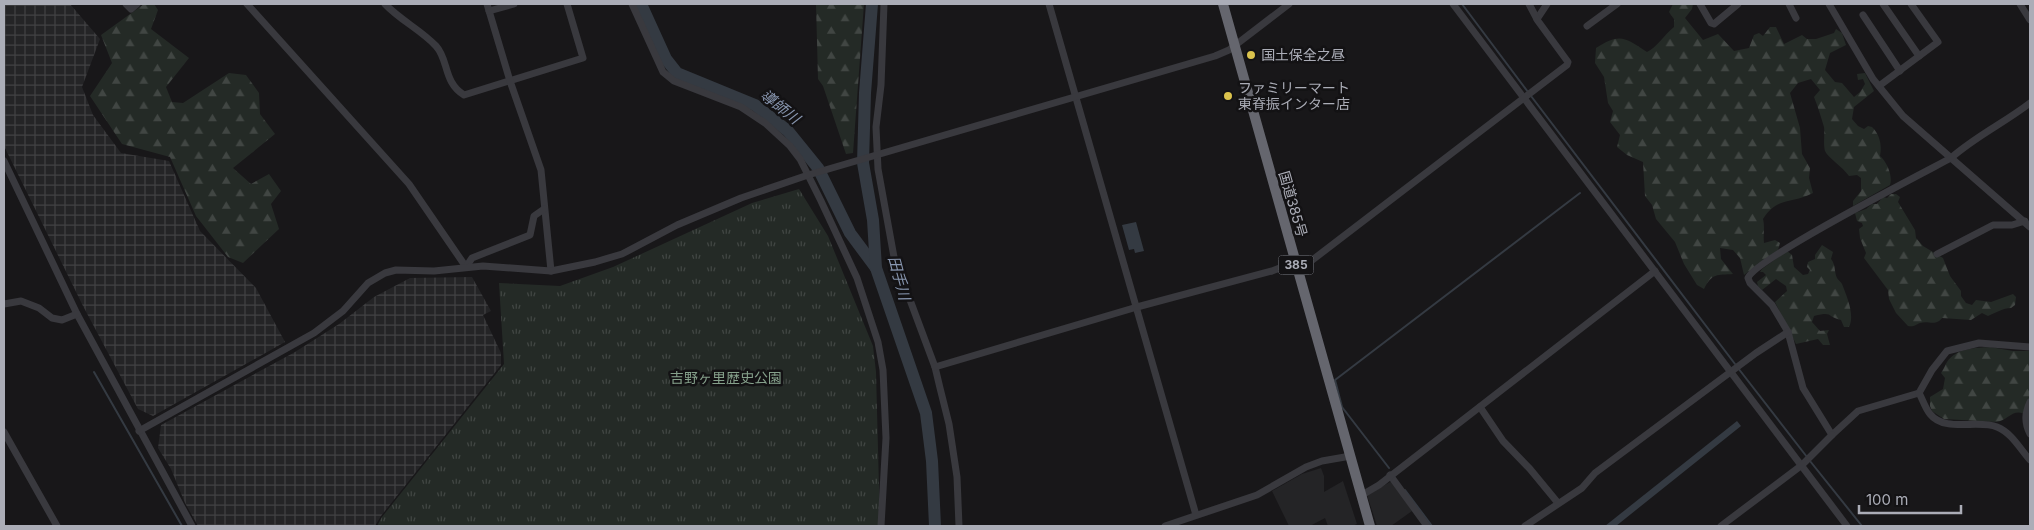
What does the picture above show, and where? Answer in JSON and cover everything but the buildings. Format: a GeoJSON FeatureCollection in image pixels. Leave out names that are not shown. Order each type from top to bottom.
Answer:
{"type":"FeatureCollection","features":[{"type":"Feature","properties":{"kind":"highway","name":"国道385号"},"geometry":{"type":"LineString","coordinates":[[1223,4],[1370,526]]}},
{"type":"Feature","properties":{"kind":"street"},"geometry":{"type":"LineString","coordinates":[[126,4],[131,9],[137,4]]}},
{"type":"Feature","properties":{"kind":"street"},"geometry":{"type":"LineString","coordinates":[[248,4],[408,184],[466,267]]}},
{"type":"Feature","properties":{"kind":"street"},"geometry":{"type":"LineString","coordinates":[[385,4],[437,47],[454,89],[464,95],[583,58],[567,4]]}},
{"type":"Feature","properties":{"kind":"street"},"geometry":{"type":"LineString","coordinates":[[514,4],[488,8],[510,81],[541,170],[551,270]]}},
{"type":"Feature","properties":{"kind":"street"},"geometry":{"type":"LineString","coordinates":[[632,4],[663,72],[674,81],[741,107],[765,123],[790,146],[800,159],[808,175],[857,278],[878,342],[883,370],[886,438],[881,526]]}},
{"type":"Feature","properties":{"kind":"street"},"geometry":{"type":"LineString","coordinates":[[884,4],[876,154],[894,256],[935,367],[948,424],[957,477],[959,526]]}},
{"type":"Feature","properties":{"kind":"street"},"geometry":{"type":"LineString","coordinates":[[1049,4],[1196,515]]}},
{"type":"Feature","properties":{"kind":"street"},"geometry":{"type":"LineString","coordinates":[[139,431],[314,333],[343,311],[368,283],[377,277],[396,270],[434,271],[466,267],[551,270],[595,262],[622,254],[677,225],[741,198],[808,175],[1215,56],[1229,50],[1289,4]]}},
{"type":"Feature","properties":{"kind":"street"},"geometry":{"type":"LineString","coordinates":[[1453,4],[1847,526]]}},
{"type":"Feature","properties":{"kind":"street"},"geometry":{"type":"LineString","coordinates":[[935,367],[1137,307],[1272,271],[1297,267],[1524,99],[1567,64],[1568,62],[1536,19],[1529,4]]}},
{"type":"Feature","properties":{"kind":"street"},"geometry":{"type":"LineString","coordinates":[[1536,19],[1547,4]]}},
{"type":"Feature","properties":{"kind":"street"},"geometry":{"type":"LineString","coordinates":[[1587,26],[1616,4]]}},
{"type":"Feature","properties":{"kind":"street"},"geometry":{"type":"LineString","coordinates":[[1700,4],[1711,23],[1714,24],[1738,4]]}},
{"type":"Feature","properties":{"kind":"street"},"geometry":{"type":"LineString","coordinates":[[1789,4],[1796,18]]}},
{"type":"Feature","properties":{"kind":"street"},"geometry":{"type":"LineString","coordinates":[[1829,4],[1879,86],[1903,116],[2028,224]]}},
{"type":"Feature","properties":{"kind":"street"},"geometry":{"type":"LineString","coordinates":[[1882,4],[1919,56]]}},
{"type":"Feature","properties":{"kind":"street"},"geometry":{"type":"LineString","coordinates":[[1879,86],[1938,42],[1910,4]]}},
{"type":"Feature","properties":{"kind":"street"},"geometry":{"type":"LineString","coordinates":[[2020,4],[2030,20]]}},
{"type":"Feature","properties":{"kind":"street"},"geometry":{"type":"LineString","coordinates":[[1862,15],[1900,71]]}},
{"type":"Feature","properties":{"kind":"street"},"geometry":{"type":"LineString","coordinates":[[1832,435],[1803,388],[1788,332],[1772,305],[1750,282],[1750,275],[1800,240],[1951,158],[1972,140],[2007,120],[2030,102]]}},
{"type":"Feature","properties":{"kind":"street"},"geometry":{"type":"LineString","coordinates":[[4,161],[77,314],[192,526]]}},
{"type":"Feature","properties":{"kind":"street"},"geometry":{"type":"LineString","coordinates":[[466,267],[472,258],[530,235],[534,216],[544,208]]}},
{"type":"Feature","properties":{"kind":"street"},"geometry":{"type":"LineString","coordinates":[[1937,254],[1993,225],[2028,224]]}},
{"type":"Feature","properties":{"kind":"street"},"geometry":{"type":"LineString","coordinates":[[1362,495],[1379,485],[1655,271]]}},
{"type":"Feature","properties":{"kind":"street"},"geometry":{"type":"LineString","coordinates":[[4,304],[20,300],[39,308],[52,318],[62,320],[77,314]]}},
{"type":"Feature","properties":{"kind":"street"},"geometry":{"type":"LineString","coordinates":[[1525,526],[1582,488],[1595,472],[1731,371],[1788,332]]}},
{"type":"Feature","properties":{"kind":"street"},"geometry":{"type":"LineString","coordinates":[[1721,526],[1802,465],[1858,411],[1919,393],[1932,370],[1947,351],[1979,343],[2030,347]]}},
{"type":"Feature","properties":{"kind":"street"},"geometry":{"type":"LineString","coordinates":[[1919,393],[1931,416],[1938,421],[1954,424],[1989,424],[1999,428],[2010,435],[2030,460]]}},
{"type":"Feature","properties":{"kind":"street"},"geometry":{"type":"LineString","coordinates":[[2030,402],[2026,411],[2026,423],[2030,434]]}},
{"type":"Feature","properties":{"kind":"street"},"geometry":{"type":"LineString","coordinates":[[1480,407],[1503,440],[1558,503]]}},
{"type":"Feature","properties":{"kind":"street"},"geometry":{"type":"LineString","coordinates":[[4,432],[57,526]]}},
{"type":"Feature","properties":{"kind":"street"},"geometry":{"type":"LineString","coordinates":[[1165,526],[1257,495],[1306,467],[1322,461],[1345,457],[1350,453]]}},
{"type":"Feature","properties":{"kind":"street"},"geometry":{"type":"LineString","coordinates":[[1390,475],[1427,526]]}},
{"type":"Feature","properties":{"kind":"shaded area"},"geometry":{"type":"Polygon","coordinates":[[[4,4],[70,4],[100,39],[82,87],[93,115],[121,153],[169,161],[200,231],[256,288],[285,342],[153,416],[138,409],[83,306],[4,146],[4,4]]]}},
{"type":"Feature","properties":{"kind":"shaded area"},"geometry":{"type":"Polygon","coordinates":[[[1136,222],[1144,251],[1135,253],[1134,249],[1129,250],[1122,225],[1136,222]]]}},
{"type":"Feature","properties":{"kind":"shaded area"},"geometry":{"type":"Polygon","coordinates":[[[472,277],[491,311],[483,315],[501,353],[501,365],[375,526],[198,526],[185,503],[171,469],[158,448],[161,425],[295,352],[339,324],[374,297],[410,278],[472,277]]]}},
{"type":"Feature","properties":{"kind":"shaded area"},"geometry":{"type":"Polygon","coordinates":[[[1737,421],[1741,426],[1616,526],[1605,526],[1737,421]]]}},
{"type":"Feature","properties":{"kind":"shaded area"},"geometry":{"type":"Polygon","coordinates":[[[1321,468],[1324,476],[1324,492],[1343,481],[1357,524],[1352,526],[1328,526],[1325,518],[1310,526],[1289,526],[1272,491],[1302,474],[1321,468]]]}},
{"type":"Feature","properties":{"kind":"shaded area"},"geometry":{"type":"Polygon","coordinates":[[[1392,481],[1412,511],[1391,526],[1377,526],[1367,495],[1392,481]]]}},
{"type":"Feature","properties":{"kind":"green space"},"geometry":{"type":"Polygon","coordinates":[[[144,4],[154,4],[158,10],[151,29],[189,58],[166,87],[172,102],[183,103],[229,73],[246,75],[259,93],[260,114],[275,134],[233,168],[251,184],[269,174],[281,191],[271,204],[279,229],[243,263],[228,257],[196,216],[170,157],[122,144],[90,96],[112,63],[101,35],[144,4]]]}},
{"type":"Feature","properties":{"kind":"green space"},"geometry":{"type":"Polygon","coordinates":[[[816,4],[864,4],[853,153],[846,154],[823,86],[818,79],[816,4]]]}},
{"type":"Feature","properties":{"kind":"green space"},"geometry":{"type":"Polygon","coordinates":[[[1673,4],[1693,4],[1692,9],[1685,18],[1703,40],[1718,34],[1734,51],[1749,48],[1754,35],[1759,33],[1763,36],[1770,27],[1776,27],[1784,44],[1802,35],[1807,39],[1816,39],[1834,33],[1836,29],[1842,33],[1846,45],[1830,53],[1825,70],[1835,82],[1842,83],[1854,97],[1865,84],[1863,79],[1858,80],[1857,74],[1865,73],[1874,91],[1854,107],[1852,119],[1858,126],[1864,129],[1868,126],[1872,127],[1877,133],[1881,148],[1880,156],[1887,165],[1891,178],[1890,185],[1853,206],[1853,201],[1861,191],[1861,178],[1857,175],[1849,176],[1825,151],[1824,127],[1814,97],[1820,90],[1811,79],[1798,83],[1790,93],[1800,128],[1802,154],[1810,168],[1809,178],[1813,193],[1780,204],[1768,212],[1763,219],[1764,243],[1775,240],[1780,243],[1778,250],[1744,275],[1740,258],[1733,250],[1720,248],[1721,259],[1733,274],[1712,277],[1704,289],[1697,285],[1684,264],[1675,242],[1656,219],[1652,205],[1645,196],[1643,162],[1627,155],[1617,147],[1620,135],[1610,122],[1613,111],[1608,103],[1604,77],[1595,63],[1596,48],[1611,40],[1627,40],[1647,52],[1650,50],[1674,27],[1674,19],[1669,12],[1673,4]]]}},
{"type":"Feature","properties":{"kind":"green space","name":"吉野ヶ里歴史公園"},"geometry":{"type":"Polygon","coordinates":[[[799,189],[828,236],[873,346],[876,372],[880,526],[377,526],[382,517],[504,364],[499,283],[560,286],[613,267],[752,203],[799,189]]]}},
{"type":"Feature","properties":{"kind":"green space"},"geometry":{"type":"Polygon","coordinates":[[[1891,194],[1896,194],[1900,197],[1898,202],[1915,230],[1916,238],[1923,246],[1943,258],[1950,276],[1961,291],[1961,296],[1966,303],[1972,305],[1976,300],[1991,302],[2013,294],[2016,297],[2015,305],[1988,316],[1982,313],[1971,320],[1942,318],[1934,323],[1923,322],[1908,326],[1896,313],[1889,299],[1888,290],[1864,258],[1866,253],[1860,238],[1859,229],[1863,226],[1862,223],[1857,221],[1855,213],[1866,209],[1872,204],[1877,204],[1883,197],[1887,198],[1891,194]]]}},
{"type":"Feature","properties":{"kind":"green space"},"geometry":{"type":"Polygon","coordinates":[[[1822,245],[1833,252],[1831,259],[1837,278],[1842,284],[1848,300],[1851,322],[1849,327],[1844,327],[1841,320],[1829,315],[1814,316],[1812,322],[1820,331],[1829,330],[1827,334],[1830,345],[1823,345],[1818,339],[1796,344],[1775,302],[1787,291],[1786,286],[1776,279],[1762,290],[1757,282],[1766,275],[1760,272],[1762,269],[1787,251],[1792,255],[1794,267],[1803,275],[1808,274],[1810,270],[1807,267],[1808,262],[1815,259],[1815,255],[1822,245]]]}},
{"type":"Feature","properties":{"kind":"green space"},"geometry":{"type":"Polygon","coordinates":[[[1990,347],[2013,351],[2030,351],[2030,417],[2019,412],[1996,422],[1944,419],[1932,411],[1930,397],[1943,389],[1945,378],[1941,373],[1951,357],[1961,351],[1990,347]]]}},
{"type":"Feature","properties":{"kind":"waterway","name":"導師川"},"geometry":{"type":"LineString","coordinates":[[641,4],[666,59],[677,73],[755,105],[788,131],[818,168],[850,233],[876,268]]}},
{"type":"Feature","properties":{"kind":"waterway","name":"田手川"},"geometry":{"type":"LineString","coordinates":[[872,4],[865,93],[863,163],[873,220],[876,268],[926,413],[932,461],[935,526]]}},
{"type":"Feature","properties":{"kind":"waterway"},"geometry":{"type":"LineString","coordinates":[[1462,4],[1528,92]]}},
{"type":"Feature","properties":{"kind":"waterway"},"geometry":{"type":"LineString","coordinates":[[1531,96],[1735,364]]}},
{"type":"Feature","properties":{"kind":"waterway"},"geometry":{"type":"LineString","coordinates":[[1389,468],[1342,407],[1335,380],[1580,193]]}},
{"type":"Feature","properties":{"kind":"waterway"},"geometry":{"type":"LineString","coordinates":[[1738,368],[1807,457]]}},
{"type":"Feature","properties":{"kind":"waterway"},"geometry":{"type":"LineString","coordinates":[[94,372],[182,526]]}},
{"type":"Feature","properties":{"kind":"waterway"},"geometry":{"type":"LineString","coordinates":[[1810,461],[1862,526]]}},
{"type":"Feature","properties":{"kind":"waterway"},"geometry":{"type":"LineString","coordinates":[[1405,490],[1432,526]]}},
{"type":"Feature","properties":{"kind":"place","name":"国土保全之昼"},"geometry":{"type":"Point","coordinates":[1251,55]}},
{"type":"Feature","properties":{"kind":"place","name":"ファミリーマート 東脊振インター店"},"geometry":{"type":"Point","coordinates":[1228,96]}}]}
